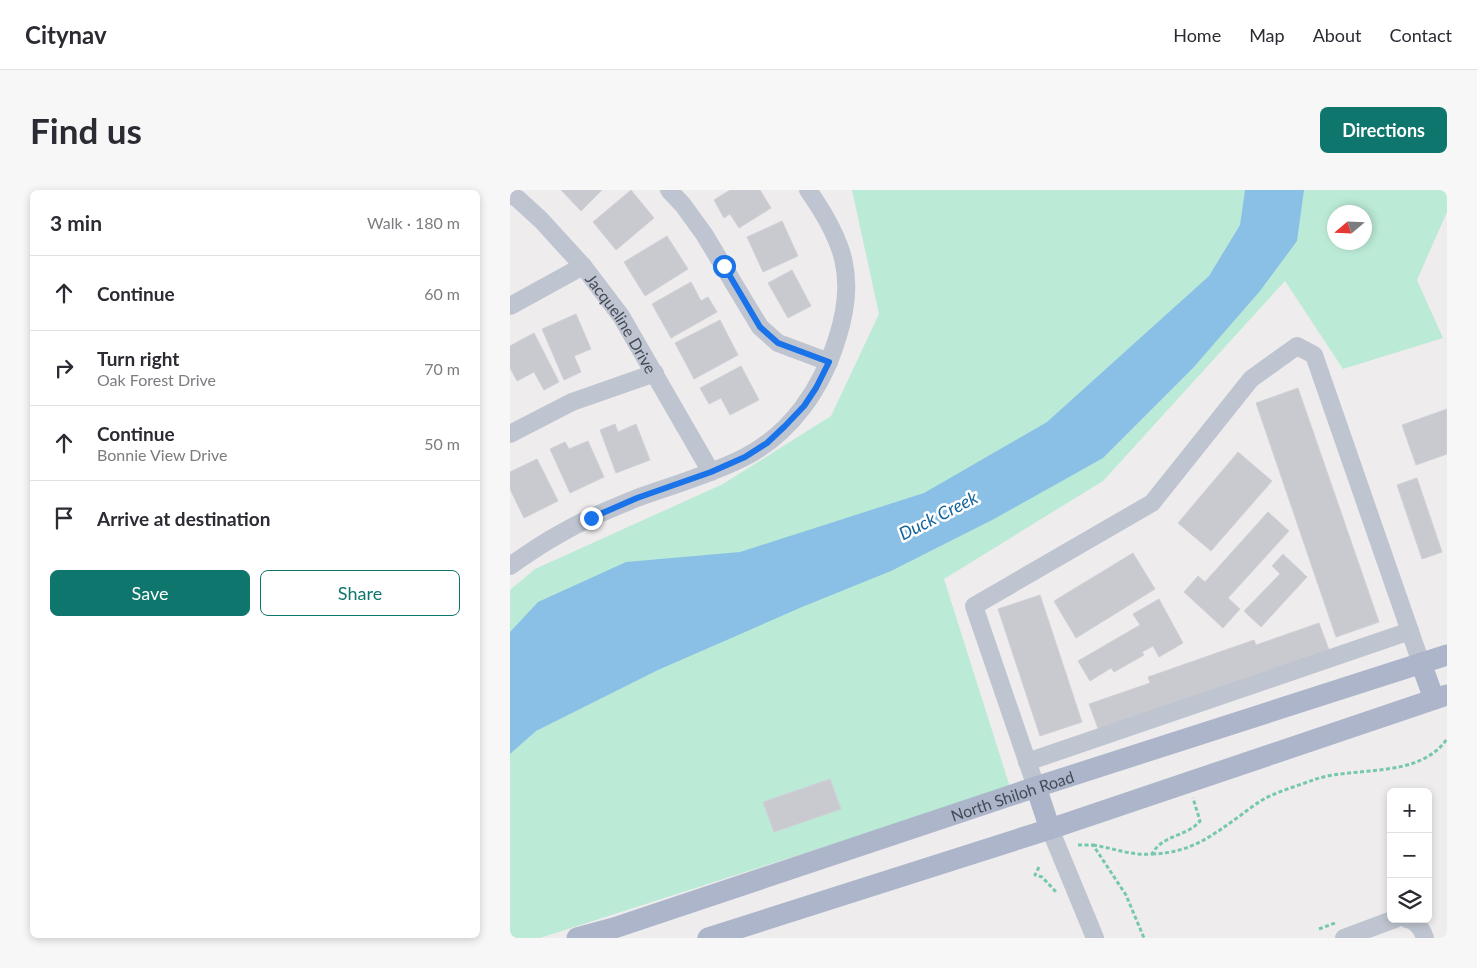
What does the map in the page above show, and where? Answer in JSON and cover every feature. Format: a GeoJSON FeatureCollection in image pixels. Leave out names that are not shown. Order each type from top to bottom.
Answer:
{"type":"FeatureCollection","features":[{"type":"Feature","properties":{"kind":"main road","name":"North Shiloh Road"},"geometry":{"type":"LineString","coordinates":[[577,938],[614,928],[1036,786],[1447,655]]}},
{"type":"Feature","properties":{"kind":"main road"},"geometry":{"type":"LineString","coordinates":[[708,938],[1050,829],[1440,697],[1422,663]]}},
{"type":"Feature","properties":{"kind":"main road"},"geometry":{"type":"LineString","coordinates":[[1036,786],[1050,829]]}},
{"type":"Feature","properties":{"kind":"street"},"geometry":{"type":"LineString","coordinates":[[669,190],[683,205],[704,234],[760,327],[778,343],[829,362]]}},
{"type":"Feature","properties":{"kind":"street"},"geometry":{"type":"LineString","coordinates":[[510,566],[557,535],[591,518],[637,498],[711,472],[745,457],[767,443],[804,406],[816,388],[829,362],[840,332],[848,285],[846,269],[834,232],[824,212],[808,190]]}},
{"type":"Feature","properties":{"kind":"street","name":"Jacqueline Drive"},"geometry":{"type":"LineString","coordinates":[[510,194],[541,220],[583,266],[621,316],[711,472]]}},
{"type":"Feature","properties":{"kind":"street"},"geometry":{"type":"LineString","coordinates":[[510,306],[583,266]]}},
{"type":"Feature","properties":{"kind":"street"},"geometry":{"type":"LineString","coordinates":[[1036,786],[974,606],[1152,503],[1252,379],[1296,346],[1314,355],[1422,663]]}},
{"type":"Feature","properties":{"kind":"street"},"geometry":{"type":"LineString","coordinates":[[510,434],[572,402],[655,373]]}},
{"type":"Feature","properties":{"kind":"street"},"geometry":{"type":"LineString","coordinates":[[1027,762],[1410,631]]}},
{"type":"Feature","properties":{"kind":"street"},"geometry":{"type":"LineString","coordinates":[[1050,829],[1095,938]]}},
{"type":"Feature","properties":{"kind":"street"},"geometry":{"type":"LineString","coordinates":[[1344,938],[1387,922]]}},
{"type":"Feature","properties":{"kind":"street"},"geometry":{"type":"LineString","coordinates":[[1415,923],[1422,929],[1425,938]]}},
{"type":"Feature","properties":{"kind":"path"},"geometry":{"type":"LineString","coordinates":[[1078,845],[1113,848],[1121,852],[1144,855],[1167,853],[1187,848],[1211,837],[1266,798],[1318,779],[1352,772],[1401,767],[1423,759],[1441,747],[1447,739]]}},
{"type":"Feature","properties":{"kind":"path"},"geometry":{"type":"LineString","coordinates":[[1152,854],[1162,842],[1196,826],[1200,821],[1193,796]]}},
{"type":"Feature","properties":{"kind":"path"},"geometry":{"type":"LineString","coordinates":[[1093,845],[1126,894],[1144,938]]}},
{"type":"Feature","properties":{"kind":"path"},"geometry":{"type":"LineString","coordinates":[[1039,867],[1034,875],[1042,877],[1062,899]]}},
{"type":"Feature","properties":{"kind":"green space"},"geometry":{"type":"Polygon","coordinates":[[[852,190],[1447,190],[1447,212],[1417,280],[1443,338],[1343,369],[1285,281],[1103,481],[944,579],[1010,787],[540,938],[510,938],[510,590],[535,569],[723,484],[831,416],[879,314],[852,190]]]}},
{"type":"Feature","properties":{"kind":"water","name":"Duck Creek"},"geometry":{"type":"Polygon","coordinates":[[[1245,190],[1304,190],[1297,241],[1260,291],[1193,368],[1103,458],[994,519],[891,571],[802,607],[658,670],[536,731],[510,754],[510,632],[538,602],[626,562],[740,552],[924,493],[1047,422],[1209,276],[1240,225],[1245,190]]]}},
{"type":"Feature","properties":{"kind":"building"},"geometry":{"type":"Polygon","coordinates":[[[561,190],[602,190],[581,211],[561,190]]]}},
{"type":"Feature","properties":{"kind":"building"},"geometry":{"type":"Polygon","coordinates":[[[631,190],[654,218],[616,250],[593,222],[631,190]]]}},
{"type":"Feature","properties":{"kind":"building"},"geometry":{"type":"Polygon","coordinates":[[[730,190],[760,190],[771,208],[739,228],[730,214],[724,218],[714,200],[730,190]]]}},
{"type":"Feature","properties":{"kind":"building"},"geometry":{"type":"Polygon","coordinates":[[[782,221],[798,256],[763,272],[747,237],[782,221]]]}},
{"type":"Feature","properties":{"kind":"building"},"geometry":{"type":"Polygon","coordinates":[[[667,236],[688,269],[645,296],[624,262],[667,236]]]}},
{"type":"Feature","properties":{"kind":"building"},"geometry":{"type":"Polygon","coordinates":[[[792,270],[811,306],[788,318],[768,283],[792,270]]]}},
{"type":"Feature","properties":{"kind":"building"},"geometry":{"type":"Polygon","coordinates":[[[691,282],[701,301],[708,297],[717,312],[671,338],[652,304],[691,282]]]}},
{"type":"Feature","properties":{"kind":"building"},"geometry":{"type":"Polygon","coordinates":[[[576,314],[591,349],[574,356],[581,372],[564,380],[542,329],[576,314]]]}},
{"type":"Feature","properties":{"kind":"building"},"geometry":{"type":"Polygon","coordinates":[[[720,320],[738,355],[694,379],[675,343],[720,320]]]}},
{"type":"Feature","properties":{"kind":"building"},"geometry":{"type":"Polygon","coordinates":[[[534,333],[559,382],[544,390],[534,372],[517,381],[510,368],[510,346],[534,333]]]}},
{"type":"Feature","properties":{"kind":"building"},"geometry":{"type":"Polygon","coordinates":[[[741,366],[759,400],[730,415],[721,398],[709,404],[700,388],[741,366]]]}},
{"type":"Feature","properties":{"kind":"building"},"geometry":{"type":"Polygon","coordinates":[[[1298,388],[1379,622],[1336,637],[1256,403],[1298,388]]]}},
{"type":"Feature","properties":{"kind":"building"},"geometry":{"type":"Polygon","coordinates":[[[1447,409],[1447,454],[1416,465],[1402,425],[1447,409]]]}},
{"type":"Feature","properties":{"kind":"building"},"geometry":{"type":"Polygon","coordinates":[[[615,424],[618,432],[636,424],[650,460],[616,473],[600,430],[615,424]]]}},
{"type":"Feature","properties":{"kind":"building"},"geometry":{"type":"Polygon","coordinates":[[[588,441],[604,477],[570,493],[550,449],[565,442],[569,449],[588,441]]]}},
{"type":"Feature","properties":{"kind":"building"},"geometry":{"type":"Polygon","coordinates":[[[1238,452],[1272,481],[1211,551],[1178,523],[1238,452]]]}},
{"type":"Feature","properties":{"kind":"building"},"geometry":{"type":"Polygon","coordinates":[[[537,459],[558,501],[524,518],[510,489],[510,472],[537,459]]]}},
{"type":"Feature","properties":{"kind":"building"},"geometry":{"type":"Polygon","coordinates":[[[1417,478],[1442,552],[1422,559],[1397,485],[1417,478]]]}},
{"type":"Feature","properties":{"kind":"building"},"geometry":{"type":"Polygon","coordinates":[[[1268,512],[1289,531],[1228,598],[1240,609],[1223,628],[1184,592],[1198,576],[1205,582],[1268,512]]]}},
{"type":"Feature","properties":{"kind":"building"},"geometry":{"type":"Polygon","coordinates":[[[1133,553],[1155,589],[1076,638],[1054,601],[1133,553]]]}},
{"type":"Feature","properties":{"kind":"building"},"geometry":{"type":"Polygon","coordinates":[[[1283,554],[1307,577],[1261,627],[1244,611],[1280,574],[1272,566],[1283,554]]]}},
{"type":"Feature","properties":{"kind":"building"},"geometry":{"type":"Polygon","coordinates":[[[1040,595],[1082,722],[1040,736],[998,609],[1040,595]]]}},
{"type":"Feature","properties":{"kind":"building"},"geometry":{"type":"Polygon","coordinates":[[[1159,599],[1183,643],[1159,657],[1153,646],[1142,652],[1144,655],[1114,672],[1111,668],[1090,681],[1078,661],[1140,625],[1133,614],[1159,599]]]}},
{"type":"Feature","properties":{"kind":"building"},"geometry":{"type":"Polygon","coordinates":[[[1319,623],[1329,650],[1099,731],[1089,704],[1150,683],[1148,677],[1254,640],[1256,645],[1319,623]]]}},
{"type":"Feature","properties":{"kind":"building"},"geometry":{"type":"Polygon","coordinates":[[[830,779],[841,809],[774,832],[763,802],[830,779]]]}},
{"type":"Feature","properties":{"kind":"route"},"geometry":{"type":"LineString","coordinates":[[591,518],[637,498],[711,472],[745,457],[767,443],[785,426],[804,406],[816,388],[829,362],[778,343],[760,327],[724,266]]}}]}
